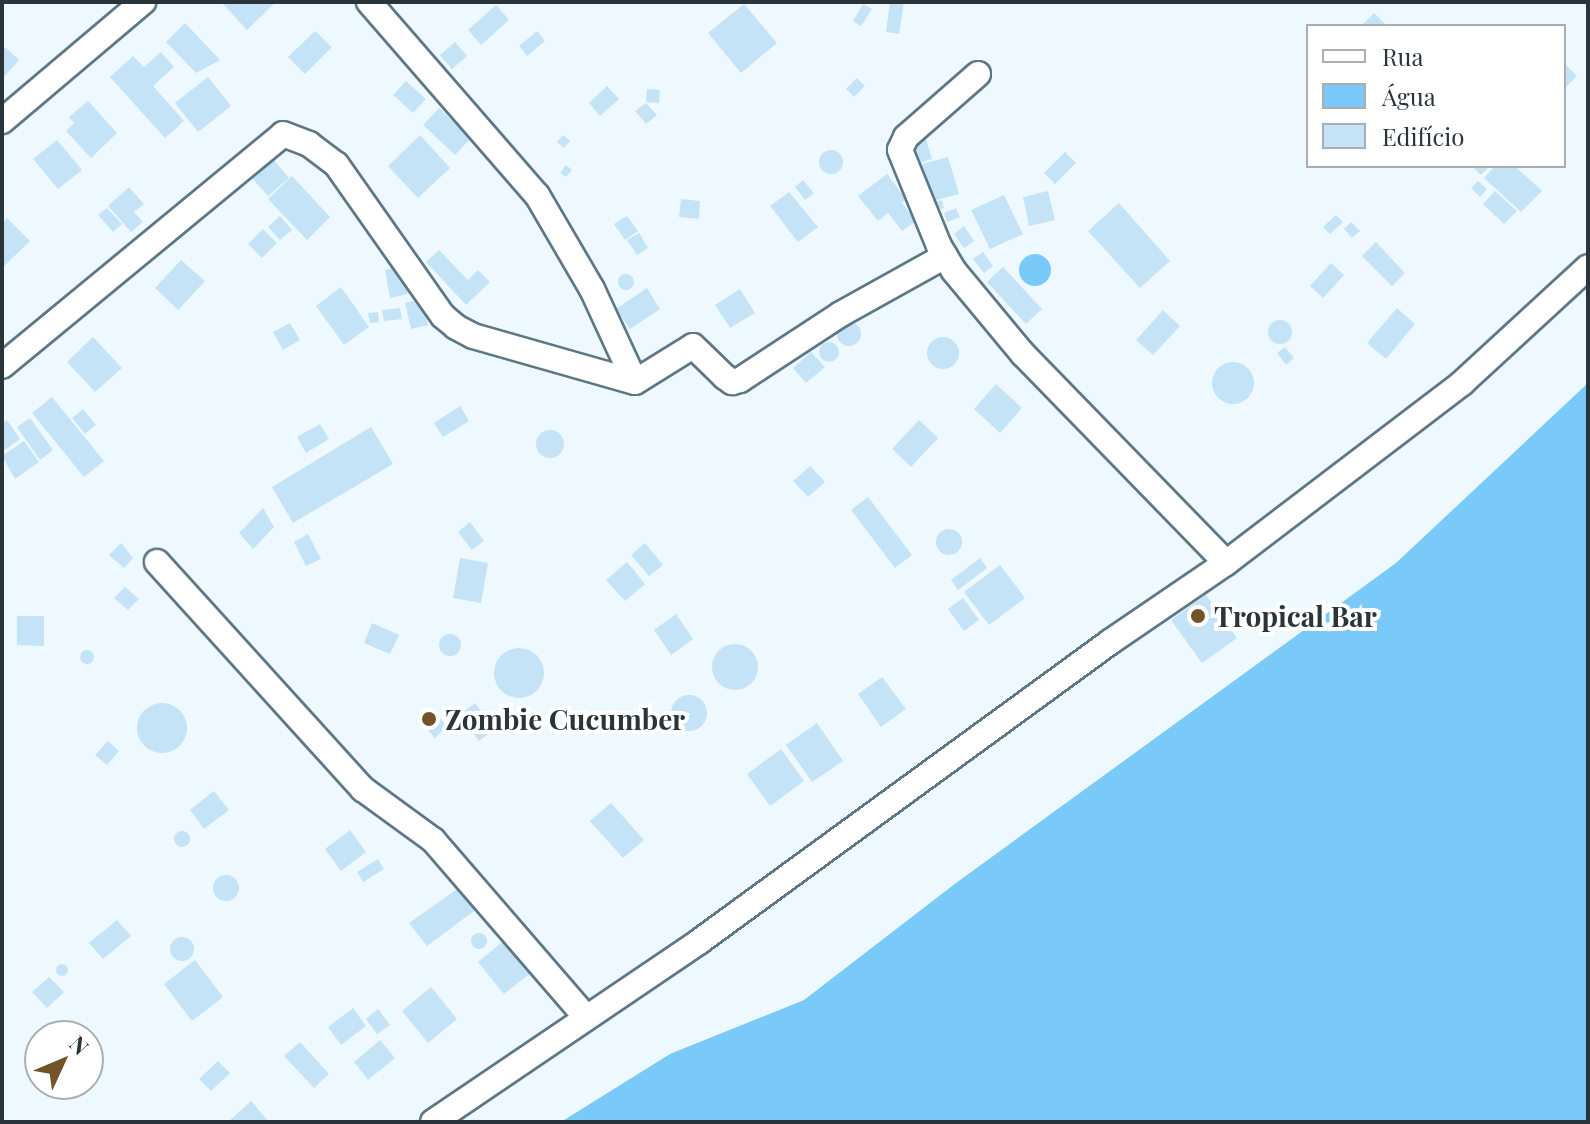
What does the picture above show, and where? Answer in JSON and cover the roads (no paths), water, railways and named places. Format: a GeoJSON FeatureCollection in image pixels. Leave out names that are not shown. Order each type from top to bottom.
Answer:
{"type":"FeatureCollection","features":[{"type":"Feature","properties":{"kind":"street"},"geometry":{"type":"LineString","coordinates":[[2,121],[143,2]]}},
{"type":"Feature","properties":{"kind":"street"},"geometry":{"type":"LineString","coordinates":[[369,2],[537,195],[592,289],[635,382]]}},
{"type":"Feature","properties":{"kind":"street"},"geometry":{"type":"LineString","coordinates":[[978,74],[906,137],[900,150],[945,256],[1023,354],[1226,563]]}},
{"type":"Feature","properties":{"kind":"street"},"geometry":{"type":"LineString","coordinates":[[2,366],[283,134],[309,144],[336,164],[443,316],[456,327],[473,336],[635,382],[693,346],[725,377],[732,382],[740,380],[841,314],[945,256]]}},
{"type":"Feature","properties":{"kind":"street"},"geometry":{"type":"LineString","coordinates":[[433,1122],[585,1016],[700,941],[1110,642],[1226,563],[1462,383],[1588,267]]}},
{"type":"Feature","properties":{"kind":"street"},"geometry":{"type":"LineString","coordinates":[[157,562],[363,789],[433,840],[585,1016]]}},
{"type":"Feature","properties":{"kind":"water"},"geometry":{"type":"Polygon","coordinates":[[[1035,254],[1046,259],[1051,270],[1046,281],[1035,286],[1024,281],[1019,270],[1024,259],[1035,254]]]}},
{"type":"Feature","properties":{"kind":"water"},"geometry":{"type":"Polygon","coordinates":[[[1588,383],[1588,1122],[561,1122],[670,1054],[804,1000],[956,883],[1396,563],[1588,383]]]}},
{"type":"Feature","properties":{"kind":"place","name":"Tropical Bar"},"geometry":{"type":"Point","coordinates":[1198,616]}},
{"type":"Feature","properties":{"kind":"place","name":"Zombie Cucumber"},"geometry":{"type":"Point","coordinates":[429,719]}}]}
